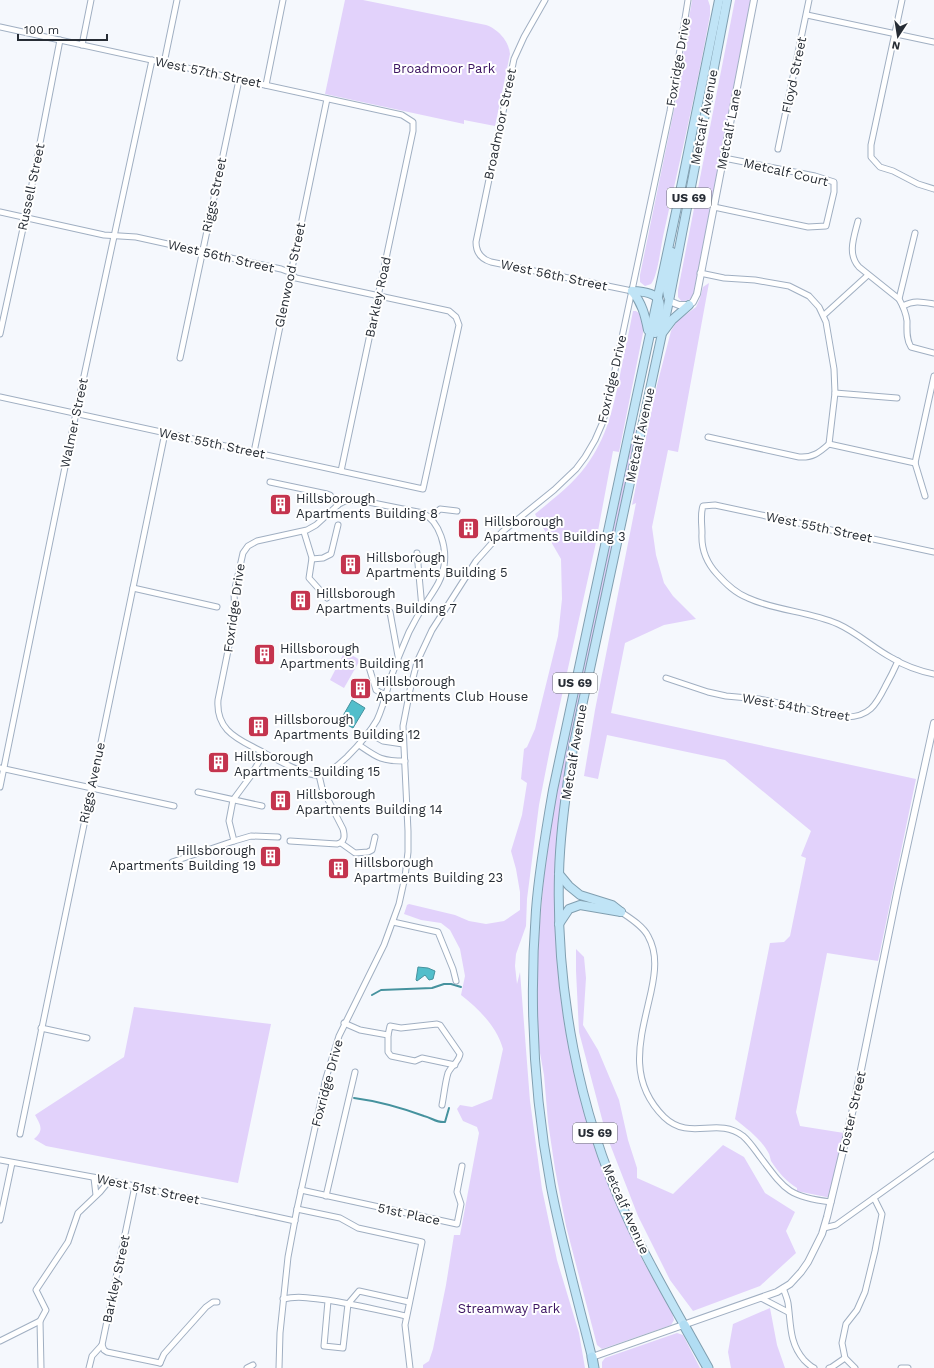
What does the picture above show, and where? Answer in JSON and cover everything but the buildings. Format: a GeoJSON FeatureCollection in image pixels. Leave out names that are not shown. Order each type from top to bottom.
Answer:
{"type":"FeatureCollection","features":[{"type":"Feature","properties":{"kind":"highway"},"geometry":{"type":"LineString","coordinates":[[713,0],[718,4]]}},
{"type":"Feature","properties":{"kind":"highway","name":"Metcalf Avenue"},"geometry":{"type":"LineString","coordinates":[[708,1368],[661,1285],[626,1215],[592,1126],[574,1054],[569,1026],[561,962],[559,874],[563,814],[573,748],[660,336],[669,300],[727,0]]}},
{"type":"Feature","properties":{"kind":"highway","name":"Metcalf Avenue"},"geometry":{"type":"LineString","coordinates":[[592,1357],[551,1187],[536,1074],[533,990],[534,944],[540,870],[553,790],[677,207],[718,4]]}},
{"type":"Feature","properties":{"kind":"highway"},"geometry":{"type":"LineString","coordinates":[[669,300],[666,285],[674,247],[677,207]]}},
{"type":"Feature","properties":{"kind":"highway"},"geometry":{"type":"LineString","coordinates":[[632,291],[657,296],[660,301],[660,308],[651,352],[648,395]]}},
{"type":"Feature","properties":{"kind":"highway"},"geometry":{"type":"LineString","coordinates":[[632,291],[644,310],[649,336]]}},
{"type":"Feature","properties":{"kind":"highway"},"geometry":{"type":"LineString","coordinates":[[660,336],[672,320],[689,305]]}},
{"type":"Feature","properties":{"kind":"highway"},"geometry":{"type":"LineString","coordinates":[[559,874],[569,886],[580,895],[612,905],[621,912]]}},
{"type":"Feature","properties":{"kind":"highway"},"geometry":{"type":"LineString","coordinates":[[559,924],[570,909],[575,906],[585,905],[621,912]]}},
{"type":"Feature","properties":{"kind":"highway","name":"US 69"},"geometry":{"type":"LineString","coordinates":[[592,1357],[594,1368]]}},
{"type":"Feature","properties":{"kind":"street"},"geometry":{"type":"LineString","coordinates":[[82,45],[91,0]]}},
{"type":"Feature","properties":{"kind":"street"},"geometry":{"type":"LineString","coordinates":[[164,63],[177,0]]}},
{"type":"Feature","properties":{"kind":"street"},"geometry":{"type":"LineString","coordinates":[[266,85],[284,0]]}},
{"type":"Feature","properties":{"kind":"street","name":"Broadmoor Street"},"geometry":{"type":"LineString","coordinates":[[479,255],[476,242],[514,59],[524,37],[545,0]]}},
{"type":"Feature","properties":{"kind":"street","name":"Foxridge Drive"},"geometry":{"type":"LineString","coordinates":[[279,1368],[280,1333],[288,1257],[326,1078],[335,1046],[344,1024],[379,955],[393,922],[401,896],[408,852],[403,730],[404,716],[417,662],[432,630],[456,591],[491,542],[512,523],[563,483],[576,469],[598,434],[607,408],[670,112],[688,0]]}},
{"type":"Feature","properties":{"kind":"street","name":"Metcalf Lane"},"geometry":{"type":"LineString","coordinates":[[689,305],[693,302],[697,294],[754,0]]}},
{"type":"Feature","properties":{"kind":"street","name":"Floyd Street"},"geometry":{"type":"LineString","coordinates":[[778,149],[809,0]]}},
{"type":"Feature","properties":{"kind":"street"},"geometry":{"type":"LineString","coordinates":[[902,0],[871,145],[870,157],[880,167],[893,171],[918,184],[934,189]]}},
{"type":"Feature","properties":{"kind":"street"},"geometry":{"type":"LineString","coordinates":[[807,15],[934,42]]}},
{"type":"Feature","properties":{"kind":"street","name":"West 57th Street"},"geometry":{"type":"LineString","coordinates":[[0,28],[402,115],[414,122]]}},
{"type":"Feature","properties":{"kind":"street","name":"Russell Street"},"geometry":{"type":"LineString","coordinates":[[0,334],[25,218],[60,40]]}},
{"type":"Feature","properties":{"kind":"street","name":"Walmer Street"},"geometry":{"type":"LineString","coordinates":[[0,787],[2,769],[76,413],[152,60]]}},
{"type":"Feature","properties":{"kind":"street","name":"Riggs Street"},"geometry":{"type":"LineString","coordinates":[[180,358],[239,80]]}},
{"type":"Feature","properties":{"kind":"street","name":"Glenwood Street"},"geometry":{"type":"LineString","coordinates":[[254,452],[327,99]]}},
{"type":"Feature","properties":{"kind":"street","name":"Barkley Road"},"geometry":{"type":"LineString","coordinates":[[341,471],[414,122]]}},
{"type":"Feature","properties":{"kind":"street","name":"Metcalf Court"},"geometry":{"type":"LineString","coordinates":[[714,207],[808,228],[819,228],[826,226],[834,192],[834,182],[815,176],[724,158]]}},
{"type":"Feature","properties":{"kind":"street","name":"West 56th Street"},"geometry":{"type":"LineString","coordinates":[[0,212],[106,235],[139,237],[202,251],[281,269],[296,278],[448,311],[454,314],[458,320],[456,340],[423,489]]}},
{"type":"Feature","properties":{"kind":"street"},"geometry":{"type":"LineString","coordinates":[[858,221],[852,254],[854,262],[899,299],[903,306],[908,342],[911,347],[934,353]]}},
{"type":"Feature","properties":{"kind":"street"},"geometry":{"type":"LineString","coordinates":[[899,299],[915,233]]}},
{"type":"Feature","properties":{"kind":"street","name":"West 56th Street"},"geometry":{"type":"LineString","coordinates":[[479,255],[491,262],[632,291]]}},
{"type":"Feature","properties":{"kind":"street"},"geometry":{"type":"LineString","coordinates":[[700,273],[724,278],[756,280],[789,286],[809,296],[819,307],[826,322],[832,353],[835,393],[829,444],[815,455],[808,458],[708,437]]}},
{"type":"Feature","properties":{"kind":"street"},"geometry":{"type":"LineString","coordinates":[[824,315],[868,275]]}},
{"type":"Feature","properties":{"kind":"street"},"geometry":{"type":"LineString","coordinates":[[669,300],[679,305],[689,305]]}},
{"type":"Feature","properties":{"kind":"street"},"geometry":{"type":"LineString","coordinates":[[903,306],[911,302],[920,301],[934,304]]}},
{"type":"Feature","properties":{"kind":"street"},"geometry":{"type":"LineString","coordinates":[[925,496],[915,463],[934,376]]}},
{"type":"Feature","properties":{"kind":"street"},"geometry":{"type":"LineString","coordinates":[[835,393],[897,398]]}},
{"type":"Feature","properties":{"kind":"street","name":"West 55th Street"},"geometry":{"type":"LineString","coordinates":[[0,397],[423,489]]}},
{"type":"Feature","properties":{"kind":"street","name":"Riggs Avenue"},"geometry":{"type":"LineString","coordinates":[[20,1134],[165,433]]}},
{"type":"Feature","properties":{"kind":"street"},"geometry":{"type":"LineString","coordinates":[[829,444],[915,463]]}},
{"type":"Feature","properties":{"kind":"street"},"geometry":{"type":"LineString","coordinates":[[270,482],[330,495],[338,505]]}},
{"type":"Feature","properties":{"kind":"street","name":"Foxridge Drive"},"geometry":{"type":"LineString","coordinates":[[319,775],[307,774],[264,753],[229,733],[223,724],[219,713],[219,693],[235,616],[234,593],[242,556],[248,546],[257,540],[304,532],[316,525],[338,505],[345,502],[362,500],[423,513],[430,518]]}},
{"type":"Feature","properties":{"kind":"street","name":"West 55th Street"},"geometry":{"type":"LineString","coordinates":[[898,661],[838,623],[758,602],[733,590],[713,570],[704,554],[701,540],[701,512],[703,506],[715,505],[934,552]]}},
{"type":"Feature","properties":{"kind":"street"},"geometry":{"type":"LineString","coordinates":[[341,843],[344,838],[343,829],[322,788],[319,775],[333,769],[359,745],[378,719],[384,705],[386,694],[398,658],[410,630],[439,581],[444,564],[444,550],[440,535],[437,527],[430,518],[440,509],[457,511]]}},
{"type":"Feature","properties":{"kind":"street"},"geometry":{"type":"LineString","coordinates":[[312,559],[323,558],[331,554],[338,525]]}},
{"type":"Feature","properties":{"kind":"street"},"geometry":{"type":"LineString","coordinates":[[304,532],[312,559],[309,578],[327,598]]}},
{"type":"Feature","properties":{"kind":"street"},"geometry":{"type":"LineString","coordinates":[[417,553],[422,608]]}},
{"type":"Feature","properties":{"kind":"street"},"geometry":{"type":"LineString","coordinates":[[133,588],[217,607]]}},
{"type":"Feature","properties":{"kind":"street"},"geometry":{"type":"LineString","coordinates":[[390,612],[398,658]]}},
{"type":"Feature","properties":{"kind":"street"},"geometry":{"type":"LineString","coordinates":[[898,661],[918,670],[934,674]]}},
{"type":"Feature","properties":{"kind":"street","name":"West 54th Street"},"geometry":{"type":"LineString","coordinates":[[666,678],[708,692],[726,696],[759,699],[846,717],[855,717],[862,715],[874,706],[898,661]]}},
{"type":"Feature","properties":{"kind":"street"},"geometry":{"type":"LineString","coordinates":[[369,667],[376,690],[386,694]]}},
{"type":"Feature","properties":{"kind":"street","name":"Foster Street"},"geometry":{"type":"LineString","coordinates":[[592,1357],[761,1298],[790,1284],[808,1262],[824,1228],[855,1102],[899,882],[934,723]]}},
{"type":"Feature","properties":{"kind":"street"},"geometry":{"type":"LineString","coordinates":[[369,733],[383,741],[404,744]]}},
{"type":"Feature","properties":{"kind":"street"},"geometry":{"type":"LineString","coordinates":[[359,745],[381,759],[390,761],[405,761]]}},
{"type":"Feature","properties":{"kind":"street"},"geometry":{"type":"LineString","coordinates":[[234,842],[229,821],[233,800],[250,777],[264,753]]}},
{"type":"Feature","properties":{"kind":"street"},"geometry":{"type":"LineString","coordinates":[[2,769],[174,806]]}},
{"type":"Feature","properties":{"kind":"street"},"geometry":{"type":"LineString","coordinates":[[198,792],[262,806]]}},
{"type":"Feature","properties":{"kind":"street"},"geometry":{"type":"LineString","coordinates":[[172,862],[251,836],[278,837]]}},
{"type":"Feature","properties":{"kind":"street"},"geometry":{"type":"LineString","coordinates":[[290,841],[341,843],[355,853],[368,852],[372,850],[374,838]]}},
{"type":"Feature","properties":{"kind":"street"},"geometry":{"type":"LineString","coordinates":[[621,912],[633,920],[648,934],[654,950],[655,971],[642,1034],[639,1060],[645,1090],[656,1108],[671,1122],[681,1127],[694,1130],[722,1127],[738,1133],[748,1141],[779,1183],[789,1191],[800,1196],[831,1202]]}},
{"type":"Feature","properties":{"kind":"street"},"geometry":{"type":"LineString","coordinates":[[393,922],[438,932],[453,969],[456,981]]}},
{"type":"Feature","properties":{"kind":"street"},"geometry":{"type":"LineString","coordinates":[[344,1024],[360,1030],[388,1035]]}},
{"type":"Feature","properties":{"kind":"street"},"geometry":{"type":"LineString","coordinates":[[442,1106],[449,1071],[454,1065],[460,1056],[460,1054],[440,1025],[437,1024],[401,1028],[390,1026],[388,1035],[388,1052],[391,1056],[415,1061],[422,1058],[454,1065]]}},
{"type":"Feature","properties":{"kind":"street"},"geometry":{"type":"LineString","coordinates":[[42,1028],[87,1038]]}},
{"type":"Feature","properties":{"kind":"street","name":"Foxridge Drive"},"geometry":{"type":"LineString","coordinates":[[326,1196],[355,1072]]}},
{"type":"Feature","properties":{"kind":"street"},"geometry":{"type":"LineString","coordinates":[[824,1228],[836,1225],[934,1155]]}},
{"type":"Feature","properties":{"kind":"street","name":"West 51st Street"},"geometry":{"type":"LineString","coordinates":[[0,1160],[135,1186],[295,1221]]}},
{"type":"Feature","properties":{"kind":"street"},"geometry":{"type":"LineString","coordinates":[[0,1220],[12,1163]]}},
{"type":"Feature","properties":{"kind":"street","name":"51st Place"},"geometry":{"type":"LineString","coordinates":[[301,1190],[457,1224],[462,1204],[457,1192],[462,1166]]}},
{"type":"Feature","properties":{"kind":"street"},"geometry":{"type":"LineString","coordinates":[[94,1178],[96,1195]]}},
{"type":"Feature","properties":{"kind":"street"},"geometry":{"type":"LineString","coordinates":[[41,1368],[40,1321],[46,1310],[36,1290],[68,1242],[78,1213],[109,1181]]}},
{"type":"Feature","properties":{"kind":"street","name":"Barkley Street"},"geometry":{"type":"LineString","coordinates":[[89,1368],[92,1356],[102,1346],[135,1186]]}},
{"type":"Feature","properties":{"kind":"street"},"geometry":{"type":"LineString","coordinates":[[855,1368],[845,1358],[842,1343],[848,1320],[857,1310],[865,1292],[882,1218],[879,1206],[874,1198]]}},
{"type":"Feature","properties":{"kind":"street"},"geometry":{"type":"LineString","coordinates":[[297,1209],[340,1218],[358,1228],[422,1242],[406,1316],[405,1332],[410,1368]]}},
{"type":"Feature","properties":{"kind":"street"},"geometry":{"type":"LineString","coordinates":[[783,1288],[788,1304],[794,1344],[801,1356],[811,1367],[814,1368]]}},
{"type":"Feature","properties":{"kind":"street"},"geometry":{"type":"LineString","coordinates":[[328,1300],[324,1346],[343,1348],[348,1304],[359,1291],[409,1302]]}},
{"type":"Feature","properties":{"kind":"street"},"geometry":{"type":"LineString","coordinates":[[283,1299],[297,1297],[328,1300],[406,1316]]}},
{"type":"Feature","properties":{"kind":"street"},"geometry":{"type":"LineString","coordinates":[[761,1298],[788,1312]]}},
{"type":"Feature","properties":{"kind":"street"},"geometry":{"type":"LineString","coordinates":[[102,1346],[107,1352],[161,1366],[164,1354],[206,1308],[212,1303],[217,1302]]}},
{"type":"Feature","properties":{"kind":"street"},"geometry":{"type":"LineString","coordinates":[[0,1341],[40,1321]]}},
{"type":"Feature","properties":{"kind":"street"},"geometry":{"type":"LineString","coordinates":[[829,1368],[845,1358]]}},
{"type":"Feature","properties":{"kind":"street"},"geometry":{"type":"LineString","coordinates":[[247,1368],[253,1365]]}},
{"type":"Feature","properties":{"kind":"street"},"geometry":{"type":"LineString","coordinates":[[901,1368],[908,1368]]}},
{"type":"Feature","properties":{"kind":"green space","name":"Broadmoor Park"},"geometry":{"type":"Polygon","coordinates":[[[345,0],[363,0],[486,25],[495,29],[508,45],[510,54],[495,126],[464,120],[464,124],[325,94],[345,0]]]}},
{"type":"Feature","properties":{"kind":"green space"},"geometry":{"type":"Polygon","coordinates":[[[692,0],[708,0],[710,15],[656,274],[651,284],[645,286],[640,282],[640,275],[675,105],[692,0]]]}},
{"type":"Feature","properties":{"kind":"green space"},"geometry":{"type":"Polygon","coordinates":[[[735,0],[751,0],[694,292],[691,299],[682,302],[678,297],[678,290],[735,0]]]}},
{"type":"Feature","properties":{"kind":"green space"},"geometry":{"type":"Polygon","coordinates":[[[709,283],[678,452],[668,450],[652,527],[656,555],[664,583],[673,596],[696,619],[664,625],[625,643],[611,713],[916,779],[878,961],[827,953],[796,1112],[800,1126],[844,1133],[831,1193],[828,1197],[797,1191],[797,1188],[786,1180],[771,1161],[769,1153],[761,1142],[735,1119],[770,943],[784,942],[790,936],[806,858],[801,856],[811,831],[725,760],[607,735],[598,779],[584,776],[595,710],[636,503],[632,505],[657,385],[671,331],[677,321],[696,307],[703,287],[709,283]]]}},
{"type":"Feature","properties":{"kind":"green space","name":"Streamway Park"},"geometry":{"type":"Polygon","coordinates":[[[633,311],[639,313],[642,318],[643,333],[619,452],[613,451],[595,547],[550,749],[539,805],[527,899],[526,926],[516,954],[515,966],[517,984],[520,972],[530,1101],[542,1189],[557,1260],[579,1333],[585,1368],[423,1368],[423,1365],[429,1361],[433,1349],[454,1235],[460,1235],[479,1133],[477,1127],[463,1121],[457,1109],[460,1105],[472,1107],[492,1099],[503,1049],[492,1026],[474,1006],[461,995],[465,976],[460,949],[450,930],[441,923],[421,920],[404,914],[407,905],[409,904],[455,915],[469,921],[486,924],[504,921],[520,910],[520,892],[511,851],[522,815],[527,783],[521,779],[524,749],[527,747],[535,729],[558,636],[562,599],[561,559],[535,514],[562,492],[575,479],[586,466],[599,444],[615,399],[633,311]]]}},
{"type":"Feature","properties":{"kind":"green space"},"geometry":{"type":"Polygon","coordinates":[[[634,425],[636,426],[630,462],[576,719],[555,892],[555,925],[559,984],[566,1034],[585,1116],[597,1155],[611,1192],[642,1259],[672,1312],[674,1320],[671,1325],[602,1349],[597,1345],[566,1226],[555,1169],[548,1122],[544,1075],[538,1042],[538,946],[545,863],[558,784],[634,425]]]}},
{"type":"Feature","properties":{"kind":"green space"},"geometry":{"type":"Polygon","coordinates":[[[345,651],[360,660],[344,688],[330,680],[345,651]]]}},
{"type":"Feature","properties":{"kind":"green space"},"geometry":{"type":"Polygon","coordinates":[[[576,949],[584,957],[586,978],[583,1025],[598,1050],[619,1100],[628,1140],[637,1168],[637,1178],[673,1194],[723,1145],[744,1157],[765,1193],[795,1212],[786,1231],[796,1253],[760,1286],[693,1311],[670,1280],[638,1216],[606,1134],[579,1032],[576,949]]]}},
{"type":"Feature","properties":{"kind":"green space"},"geometry":{"type":"Polygon","coordinates":[[[134,1007],[271,1024],[238,1183],[46,1146],[34,1139],[40,1130],[39,1122],[35,1115],[124,1057],[134,1007]]]}},
{"type":"Feature","properties":{"kind":"green space"},"geometry":{"type":"Polygon","coordinates":[[[770,1308],[777,1345],[785,1368],[731,1368],[728,1352],[733,1324],[770,1308]]]}},
{"type":"Feature","properties":{"kind":"green space"},"geometry":{"type":"Polygon","coordinates":[[[677,1333],[683,1335],[700,1368],[602,1368],[602,1362],[605,1358],[677,1333]]]}},
{"type":"Feature","properties":{"kind":"water"},"geometry":{"type":"Polygon","coordinates":[[[352,700],[365,708],[353,728],[340,721],[352,700]]]}},
{"type":"Feature","properties":{"kind":"water"},"geometry":{"type":"Polygon","coordinates":[[[418,967],[428,968],[435,971],[433,979],[429,980],[425,975],[417,981],[418,967]]]}},
{"type":"Feature","properties":{"kind":"waterway"},"geometry":{"type":"LineString","coordinates":[[372,995],[381,990],[432,988],[444,984],[451,984],[461,987]]}},
{"type":"Feature","properties":{"kind":"waterway"},"geometry":{"type":"LineString","coordinates":[[354,1098],[389,1105],[442,1122],[445,1122],[449,1108]]}},
{"type":"Feature","properties":{"kind":"place","name":"Hillsborough Apartments Building 8"},"geometry":{"type":"Point","coordinates":[281,505]}},
{"type":"Feature","properties":{"kind":"place","name":"Hillsborough Apartments Building 3"},"geometry":{"type":"Point","coordinates":[468,528]}},
{"type":"Feature","properties":{"kind":"place","name":"Hillsborough Apartments Building 5"},"geometry":{"type":"Point","coordinates":[351,564]}},
{"type":"Feature","properties":{"kind":"place","name":"Hillsborough Apartments Building 7"},"geometry":{"type":"Point","coordinates":[301,600]}},
{"type":"Feature","properties":{"kind":"place","name":"Hillsborough Apartments Building 11"},"geometry":{"type":"Point","coordinates":[265,655]}},
{"type":"Feature","properties":{"kind":"place","name":"Hillsborough Apartments Club House"},"geometry":{"type":"Point","coordinates":[360,688]}},
{"type":"Feature","properties":{"kind":"place","name":"Hillsborough Apartments Building 12"},"geometry":{"type":"Point","coordinates":[258,726]}},
{"type":"Feature","properties":{"kind":"place","name":"Hillsborough Apartments Building 15"},"geometry":{"type":"Point","coordinates":[219,763]}},
{"type":"Feature","properties":{"kind":"place","name":"Hillsborough Apartments Building 14"},"geometry":{"type":"Point","coordinates":[281,801]}},
{"type":"Feature","properties":{"kind":"place","name":"Hillsborough Apartments Building 19"},"geometry":{"type":"Point","coordinates":[271,857]}},
{"type":"Feature","properties":{"kind":"place","name":"Hillsborough Apartments Building 23"},"geometry":{"type":"Point","coordinates":[338,869]}}]}
